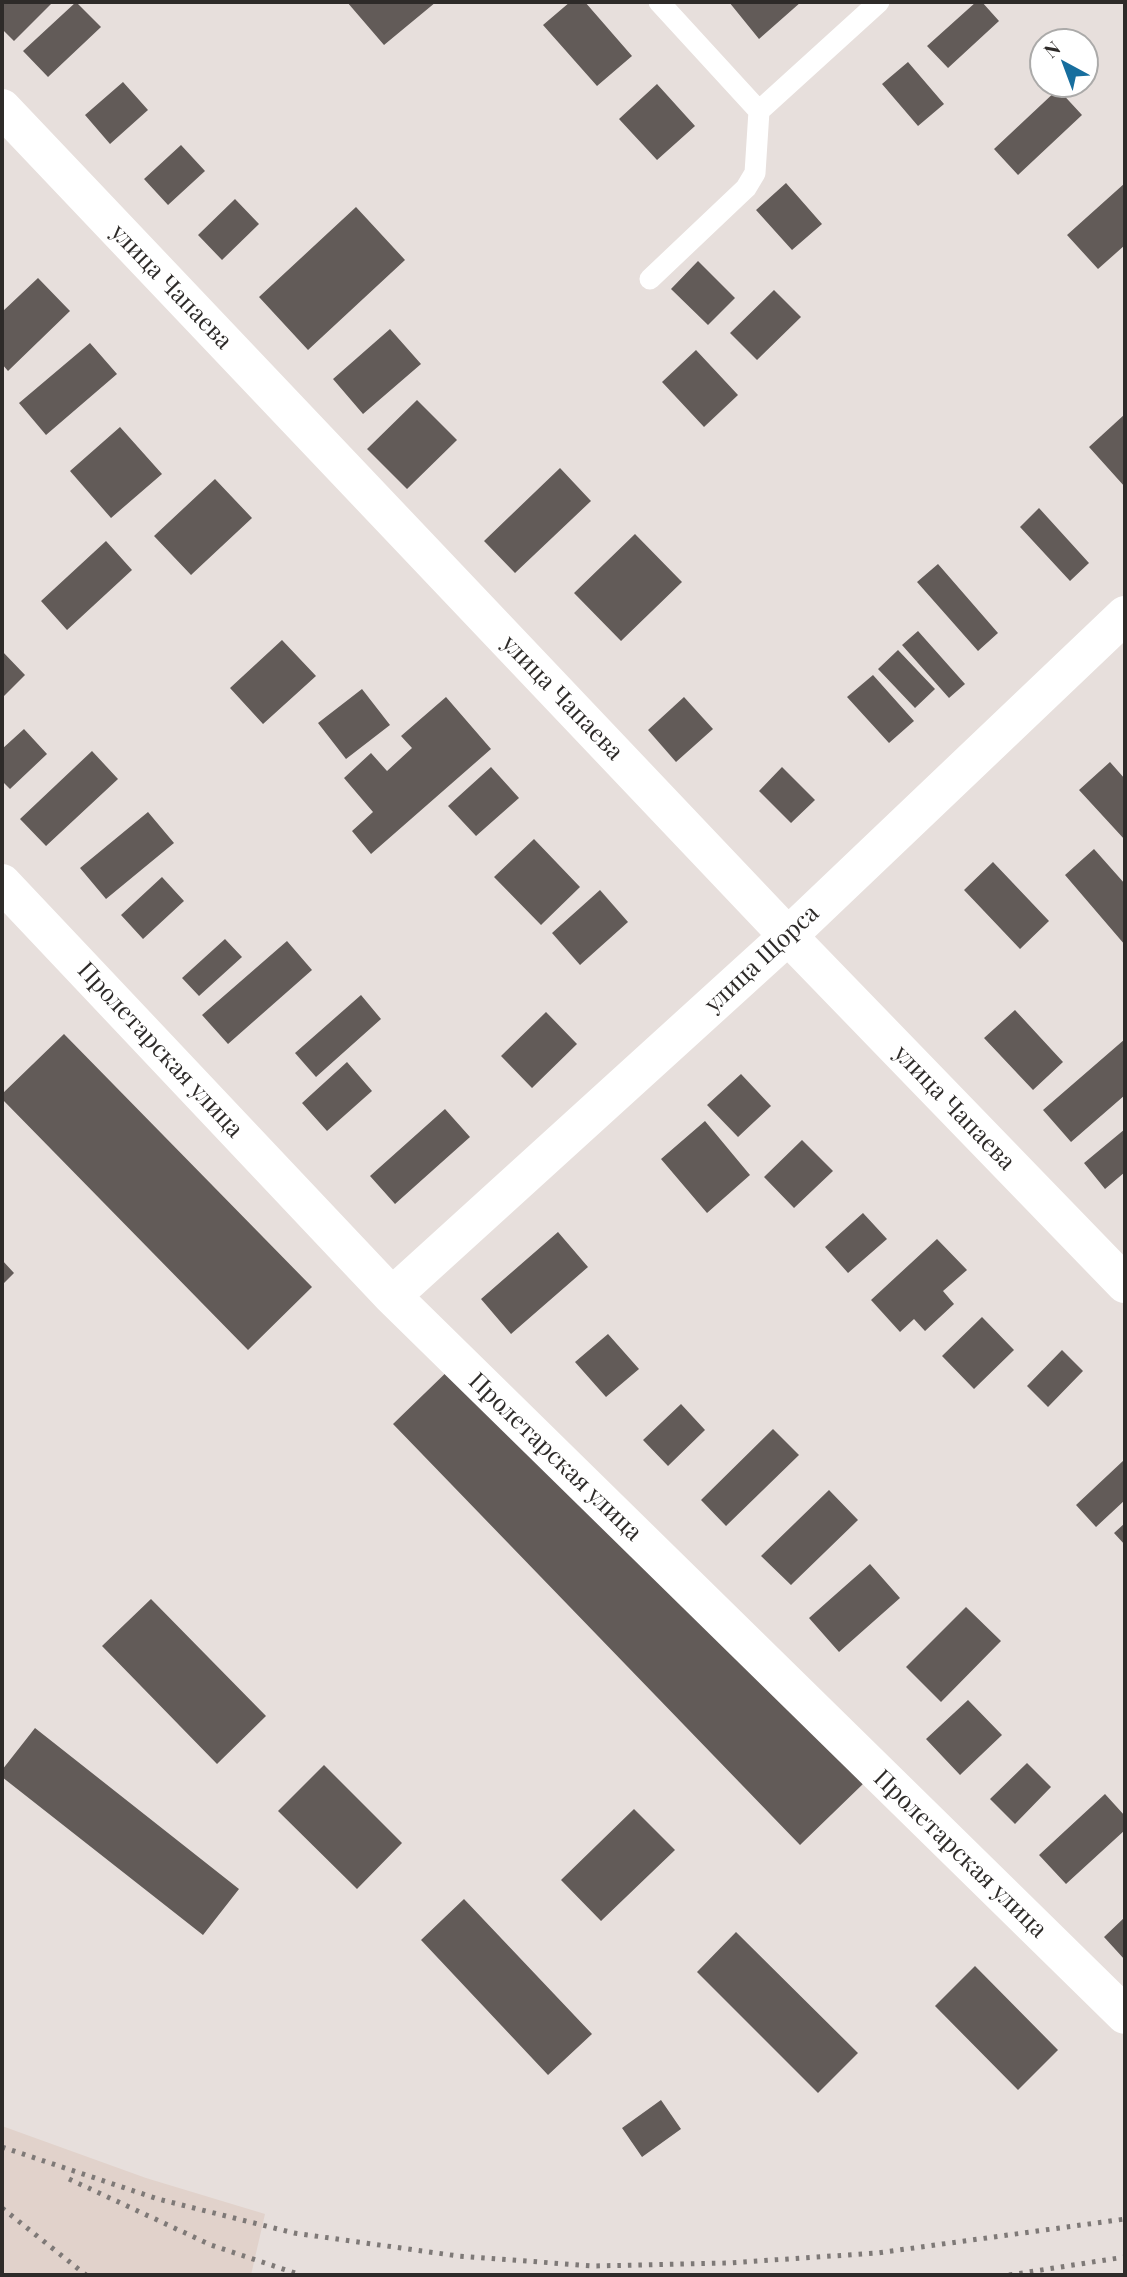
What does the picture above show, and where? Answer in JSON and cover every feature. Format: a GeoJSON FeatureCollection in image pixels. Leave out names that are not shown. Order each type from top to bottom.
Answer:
{"type":"FeatureCollection","features":[{"type":"Feature","properties":{"kind":"street","name":"улица Чапаева"},"geometry":{"type":"LineString","coordinates":[[2,108],[788,936],[1125,1284]]}},
{"type":"Feature","properties":{"kind":"street","name":"улица Щорса"},"geometry":{"type":"LineString","coordinates":[[392,1296],[788,936],[1125,615]]}},
{"type":"Feature","properties":{"kind":"street","name":"Пролетарская улица"},"geometry":{"type":"LineString","coordinates":[[2,883],[392,1296],[1125,2015]]}},
{"type":"Feature","properties":{"kind":"lane"},"geometry":{"type":"LineString","coordinates":[[659,2],[759,111]]}},
{"type":"Feature","properties":{"kind":"lane"},"geometry":{"type":"LineString","coordinates":[[650,279],[746,188],[755,173],[759,111],[879,2]]}},
{"type":"Feature","properties":{"kind":"shaded area"},"geometry":{"type":"Polygon","coordinates":[[[2,2126],[146,2178],[265,2214],[251,2275],[2,2275],[2,2126]]]}},
{"type":"Feature","properties":{"kind":"building"},"geometry":{"type":"Polygon","coordinates":[[[2,2],[53,2],[14,41],[2,29],[2,2]]]}},
{"type":"Feature","properties":{"kind":"building"},"geometry":{"type":"Polygon","coordinates":[[[76,2],[101,27],[48,77],[23,51],[76,2]]]}},
{"type":"Feature","properties":{"kind":"building"},"geometry":{"type":"Polygon","coordinates":[[[347,2],[436,2],[384,45],[347,2]]]}},
{"type":"Feature","properties":{"kind":"building"},"geometry":{"type":"Polygon","coordinates":[[[570,2],[585,2],[632,56],[597,86],[543,25],[570,2]]]}},
{"type":"Feature","properties":{"kind":"building"},"geometry":{"type":"Polygon","coordinates":[[[729,2],[801,2],[759,39],[729,2]]]}},
{"type":"Feature","properties":{"kind":"building"},"geometry":{"type":"Polygon","coordinates":[[[976,2],[982,2],[999,21],[948,68],[927,46],[976,2]]]}},
{"type":"Feature","properties":{"kind":"building"},"geometry":{"type":"Polygon","coordinates":[[[908,62],[944,104],[918,126],[882,84],[908,62]]]}},
{"type":"Feature","properties":{"kind":"building"},"geometry":{"type":"Polygon","coordinates":[[[123,82],[148,110],[110,144],[85,115],[123,82]]]}},
{"type":"Feature","properties":{"kind":"building"},"geometry":{"type":"Polygon","coordinates":[[[657,84],[695,126],[657,160],[619,119],[657,84]]]}},
{"type":"Feature","properties":{"kind":"building"},"geometry":{"type":"Polygon","coordinates":[[[1048,98],[1066,98],[1082,115],[1018,175],[994,149],[1048,98]]]}},
{"type":"Feature","properties":{"kind":"building"},"geometry":{"type":"Polygon","coordinates":[[[181,145],[205,171],[168,205],[144,179],[181,145]]]}},
{"type":"Feature","properties":{"kind":"building"},"geometry":{"type":"Polygon","coordinates":[[[786,183],[822,224],[792,250],[756,210],[786,183]]]}},
{"type":"Feature","properties":{"kind":"building"},"geometry":{"type":"Polygon","coordinates":[[[1125,183],[1125,245],[1098,269],[1067,235],[1125,183]]]}},
{"type":"Feature","properties":{"kind":"building"},"geometry":{"type":"Polygon","coordinates":[[[235,199],[259,224],[222,260],[198,235],[235,199]]]}},
{"type":"Feature","properties":{"kind":"building"},"geometry":{"type":"Polygon","coordinates":[[[356,207],[405,260],[308,350],[259,297],[356,207]]]}},
{"type":"Feature","properties":{"kind":"building"},"geometry":{"type":"Polygon","coordinates":[[[698,261],[735,298],[708,325],[671,289],[698,261]]]}},
{"type":"Feature","properties":{"kind":"building"},"geometry":{"type":"Polygon","coordinates":[[[38,278],[70,311],[8,371],[2,364],[2,312],[38,278]]]}},
{"type":"Feature","properties":{"kind":"building"},"geometry":{"type":"Polygon","coordinates":[[[774,290],[801,317],[757,360],[730,333],[774,290]]]}},
{"type":"Feature","properties":{"kind":"building"},"geometry":{"type":"Polygon","coordinates":[[[390,329],[421,364],[363,414],[333,379],[390,329]]]}},
{"type":"Feature","properties":{"kind":"building"},"geometry":{"type":"Polygon","coordinates":[[[90,343],[117,374],[46,435],[19,403],[90,343]]]}},
{"type":"Feature","properties":{"kind":"building"},"geometry":{"type":"Polygon","coordinates":[[[696,350],[738,395],[704,427],[662,382],[696,350]]]}},
{"type":"Feature","properties":{"kind":"building"},"geometry":{"type":"Polygon","coordinates":[[[417,400],[457,440],[407,489],[367,449],[417,400]]]}},
{"type":"Feature","properties":{"kind":"building"},"geometry":{"type":"Polygon","coordinates":[[[1125,414],[1125,487],[1089,447],[1125,414]]]}},
{"type":"Feature","properties":{"kind":"building"},"geometry":{"type":"Polygon","coordinates":[[[120,427],[162,474],[111,518],[70,471],[120,427]]]}},
{"type":"Feature","properties":{"kind":"building"},"geometry":{"type":"Polygon","coordinates":[[[560,468],[591,501],[515,573],[484,541],[560,468]]]}},
{"type":"Feature","properties":{"kind":"building"},"geometry":{"type":"Polygon","coordinates":[[[215,479],[252,518],[191,575],[154,536],[215,479]]]}},
{"type":"Feature","properties":{"kind":"building"},"geometry":{"type":"Polygon","coordinates":[[[1039,508],[1089,563],[1070,581],[1020,527],[1039,508]]]}},
{"type":"Feature","properties":{"kind":"building"},"geometry":{"type":"Polygon","coordinates":[[[635,534],[682,582],[621,641],[574,593],[635,534]]]}},
{"type":"Feature","properties":{"kind":"building"},"geometry":{"type":"Polygon","coordinates":[[[106,541],[132,570],[67,630],[41,601],[106,541]]]}},
{"type":"Feature","properties":{"kind":"building"},"geometry":{"type":"Polygon","coordinates":[[[938,564],[998,633],[978,651],[917,582],[938,564]]]}},
{"type":"Feature","properties":{"kind":"building"},"geometry":{"type":"Polygon","coordinates":[[[918,631],[965,684],[949,698],[902,645],[918,631]]]}},
{"type":"Feature","properties":{"kind":"building"},"geometry":{"type":"Polygon","coordinates":[[[282,640],[316,676],[263,724],[230,688],[282,640]]]}},
{"type":"Feature","properties":{"kind":"building"},"geometry":{"type":"Polygon","coordinates":[[[898,650],[935,689],[915,708],[878,669],[898,650]]]}},
{"type":"Feature","properties":{"kind":"building"},"geometry":{"type":"Polygon","coordinates":[[[2,651],[25,675],[2,698],[2,651]]]}},
{"type":"Feature","properties":{"kind":"building"},"geometry":{"type":"Polygon","coordinates":[[[873,675],[914,721],[889,743],[847,697],[873,675]]]}},
{"type":"Feature","properties":{"kind":"building"},"geometry":{"type":"Polygon","coordinates":[[[362,689],[390,725],[346,759],[318,723],[362,689]]]}},
{"type":"Feature","properties":{"kind":"building"},"geometry":{"type":"Polygon","coordinates":[[[446,697],[491,749],[371,854],[352,831],[373,812],[344,778],[371,753],[387,771],[412,748],[401,736],[446,697]]]}},
{"type":"Feature","properties":{"kind":"building"},"geometry":{"type":"Polygon","coordinates":[[[684,697],[713,729],[676,762],[648,730],[684,697]]]}},
{"type":"Feature","properties":{"kind":"building"},"geometry":{"type":"Polygon","coordinates":[[[24,729],[47,754],[10,789],[2,781],[2,749],[24,729]]]}},
{"type":"Feature","properties":{"kind":"building"},"geometry":{"type":"Polygon","coordinates":[[[92,751],[118,779],[46,846],[20,819],[92,751]]]}},
{"type":"Feature","properties":{"kind":"building"},"geometry":{"type":"Polygon","coordinates":[[[1110,762],[1125,779],[1125,840],[1079,790],[1110,762]]]}},
{"type":"Feature","properties":{"kind":"building"},"geometry":{"type":"Polygon","coordinates":[[[491,767],[519,798],[476,836],[448,806],[491,767]]]}},
{"type":"Feature","properties":{"kind":"building"},"geometry":{"type":"Polygon","coordinates":[[[782,767],[815,800],[791,823],[759,791],[782,767]]]}},
{"type":"Feature","properties":{"kind":"building"},"geometry":{"type":"Polygon","coordinates":[[[148,812],[174,843],[106,899],[80,868],[148,812]]]}},
{"type":"Feature","properties":{"kind":"building"},"geometry":{"type":"Polygon","coordinates":[[[534,839],[580,887],[541,925],[494,877],[534,839]]]}},
{"type":"Feature","properties":{"kind":"building"},"geometry":{"type":"Polygon","coordinates":[[[1094,849],[1125,884],[1125,945],[1065,875],[1094,849]]]}},
{"type":"Feature","properties":{"kind":"building"},"geometry":{"type":"Polygon","coordinates":[[[993,862],[1049,921],[1020,949],[964,890],[993,862]]]}},
{"type":"Feature","properties":{"kind":"building"},"geometry":{"type":"Polygon","coordinates":[[[162,877],[184,901],[143,939],[121,915],[162,877]]]}},
{"type":"Feature","properties":{"kind":"building"},"geometry":{"type":"Polygon","coordinates":[[[600,890],[628,922],[580,965],[552,933],[600,890]]]}},
{"type":"Feature","properties":{"kind":"building"},"geometry":{"type":"Polygon","coordinates":[[[225,939],[242,957],[199,996],[182,978],[225,939]]]}},
{"type":"Feature","properties":{"kind":"building"},"geometry":{"type":"Polygon","coordinates":[[[287,941],[312,970],[228,1044],[202,1015],[287,941]]]}},
{"type":"Feature","properties":{"kind":"building"},"geometry":{"type":"Polygon","coordinates":[[[361,995],[381,1019],[316,1077],[295,1053],[361,995]]]}},
{"type":"Feature","properties":{"kind":"building"},"geometry":{"type":"Polygon","coordinates":[[[1015,1010],[1063,1062],[1033,1090],[984,1038],[1015,1010]]]}},
{"type":"Feature","properties":{"kind":"building"},"geometry":{"type":"Polygon","coordinates":[[[546,1012],[577,1044],[532,1088],[501,1056],[546,1012]]]}},
{"type":"Feature","properties":{"kind":"building"},"geometry":{"type":"Polygon","coordinates":[[[64,1034],[312,1287],[248,1350],[2,1099],[2,1094],[64,1034]]]}},
{"type":"Feature","properties":{"kind":"building"},"geometry":{"type":"Polygon","coordinates":[[[1125,1039],[1125,1095],[1071,1142],[1043,1110],[1125,1039]]]}},
{"type":"Feature","properties":{"kind":"building"},"geometry":{"type":"Polygon","coordinates":[[[347,1062],[372,1091],[327,1131],[302,1103],[347,1062]]]}},
{"type":"Feature","properties":{"kind":"building"},"geometry":{"type":"Polygon","coordinates":[[[741,1074],[771,1106],[738,1137],[707,1105],[741,1074]]]}},
{"type":"Feature","properties":{"kind":"building"},"geometry":{"type":"Polygon","coordinates":[[[445,1109],[470,1137],[395,1204],[370,1176],[445,1109]]]}},
{"type":"Feature","properties":{"kind":"building"},"geometry":{"type":"Polygon","coordinates":[[[705,1121],[750,1175],[707,1213],[661,1159],[705,1121]]]}},
{"type":"Feature","properties":{"kind":"building"},"geometry":{"type":"Polygon","coordinates":[[[1125,1129],[1125,1172],[1105,1189],[1084,1163],[1125,1129]]]}},
{"type":"Feature","properties":{"kind":"building"},"geometry":{"type":"Polygon","coordinates":[[[802,1140],[833,1171],[794,1208],[764,1177],[802,1140]]]}},
{"type":"Feature","properties":{"kind":"building"},"geometry":{"type":"Polygon","coordinates":[[[863,1213],[887,1239],[848,1273],[825,1247],[863,1213]]]}},
{"type":"Feature","properties":{"kind":"building"},"geometry":{"type":"Polygon","coordinates":[[[558,1232],[588,1267],[511,1334],[481,1299],[558,1232]]]}},
{"type":"Feature","properties":{"kind":"building"},"geometry":{"type":"Polygon","coordinates":[[[937,1239],[967,1270],[943,1291],[954,1304],[925,1331],[914,1319],[900,1332],[871,1300],[937,1239]]]}},
{"type":"Feature","properties":{"kind":"building"},"geometry":{"type":"Polygon","coordinates":[[[2,1260],[14,1273],[2,1285],[2,1260]]]}},
{"type":"Feature","properties":{"kind":"building"},"geometry":{"type":"Polygon","coordinates":[[[982,1317],[1014,1350],[974,1389],[942,1356],[982,1317]]]}},
{"type":"Feature","properties":{"kind":"building"},"geometry":{"type":"Polygon","coordinates":[[[608,1334],[639,1369],[606,1397],[575,1362],[608,1334]]]}},
{"type":"Feature","properties":{"kind":"building"},"geometry":{"type":"Polygon","coordinates":[[[1062,1350],[1083,1371],[1048,1407],[1027,1386],[1062,1350]]]}},
{"type":"Feature","properties":{"kind":"building"},"geometry":{"type":"Polygon","coordinates":[[[457,1362],[864,1783],[800,1845],[393,1424],[457,1362]]]}},
{"type":"Feature","properties":{"kind":"building"},"geometry":{"type":"Polygon","coordinates":[[[681,1404],[705,1430],[668,1466],[643,1440],[681,1404]]]}},
{"type":"Feature","properties":{"kind":"building"},"geometry":{"type":"Polygon","coordinates":[[[773,1429],[799,1455],[726,1526],[701,1500],[773,1429]]]}},
{"type":"Feature","properties":{"kind":"building"},"geometry":{"type":"Polygon","coordinates":[[[1124,1460],[1125,1500],[1096,1527],[1076,1505],[1124,1460]]]}},
{"type":"Feature","properties":{"kind":"building"},"geometry":{"type":"Polygon","coordinates":[[[829,1490],[858,1520],[791,1585],[761,1556],[829,1490]]]}},
{"type":"Feature","properties":{"kind":"building"},"geometry":{"type":"Polygon","coordinates":[[[1125,1523],[1125,1545],[1114,1533],[1125,1523]]]}},
{"type":"Feature","properties":{"kind":"building"},"geometry":{"type":"Polygon","coordinates":[[[870,1564],[900,1598],[839,1652],[809,1618],[870,1564]]]}},
{"type":"Feature","properties":{"kind":"building"},"geometry":{"type":"Polygon","coordinates":[[[151,1599],[266,1716],[217,1764],[102,1646],[151,1599]]]}},
{"type":"Feature","properties":{"kind":"building"},"geometry":{"type":"Polygon","coordinates":[[[966,1607],[1001,1641],[941,1702],[906,1667],[966,1607]]]}},
{"type":"Feature","properties":{"kind":"building"},"geometry":{"type":"Polygon","coordinates":[[[968,1700],[1002,1735],[960,1775],[926,1739],[968,1700]]]}},
{"type":"Feature","properties":{"kind":"building"},"geometry":{"type":"Polygon","coordinates":[[[35,1728],[239,1889],[203,1935],[2,1777],[2,1770],[35,1728]]]}},
{"type":"Feature","properties":{"kind":"building"},"geometry":{"type":"Polygon","coordinates":[[[1027,1763],[1051,1787],[1015,1824],[990,1799],[1027,1763]]]}},
{"type":"Feature","properties":{"kind":"building"},"geometry":{"type":"Polygon","coordinates":[[[324,1765],[402,1843],[357,1889],[278,1811],[324,1765]]]}},
{"type":"Feature","properties":{"kind":"building"},"geometry":{"type":"Polygon","coordinates":[[[1105,1794],[1125,1816],[1125,1830],[1066,1884],[1039,1855],[1105,1794]]]}},
{"type":"Feature","properties":{"kind":"building"},"geometry":{"type":"Polygon","coordinates":[[[634,1809],[675,1850],[601,1921],[561,1880],[634,1809]]]}},
{"type":"Feature","properties":{"kind":"building"},"geometry":{"type":"Polygon","coordinates":[[[464,1899],[592,2034],[548,2075],[421,1940],[464,1899]]]}},
{"type":"Feature","properties":{"kind":"building"},"geometry":{"type":"Polygon","coordinates":[[[1125,1917],[1125,1960],[1104,1937],[1125,1917]]]}},
{"type":"Feature","properties":{"kind":"building"},"geometry":{"type":"Polygon","coordinates":[[[736,1932],[858,2053],[818,2093],[697,1972],[736,1932]]]}},
{"type":"Feature","properties":{"kind":"building"},"geometry":{"type":"Polygon","coordinates":[[[975,1966],[1058,2050],[1018,2090],[935,2006],[975,1966]]]}},
{"type":"Feature","properties":{"kind":"building"},"geometry":{"type":"Polygon","coordinates":[[[661,2100],[681,2129],[642,2157],[622,2128],[661,2100]]]}},
{"type":"Feature","properties":{"kind":"railway"},"geometry":{"type":"LineString","coordinates":[[2,2147],[158,2199],[294,2233],[458,2256],[593,2266],[728,2263],[877,2253],[1125,2219]]}},
{"type":"Feature","properties":{"kind":"railway"},"geometry":{"type":"LineString","coordinates":[[69,2179],[211,2245],[301,2275]]}},
{"type":"Feature","properties":{"kind":"railway"},"geometry":{"type":"LineString","coordinates":[[2,2208],[86,2275]]}},
{"type":"Feature","properties":{"kind":"railway"},"geometry":{"type":"LineString","coordinates":[[1009,2275],[1125,2257]]}}]}
